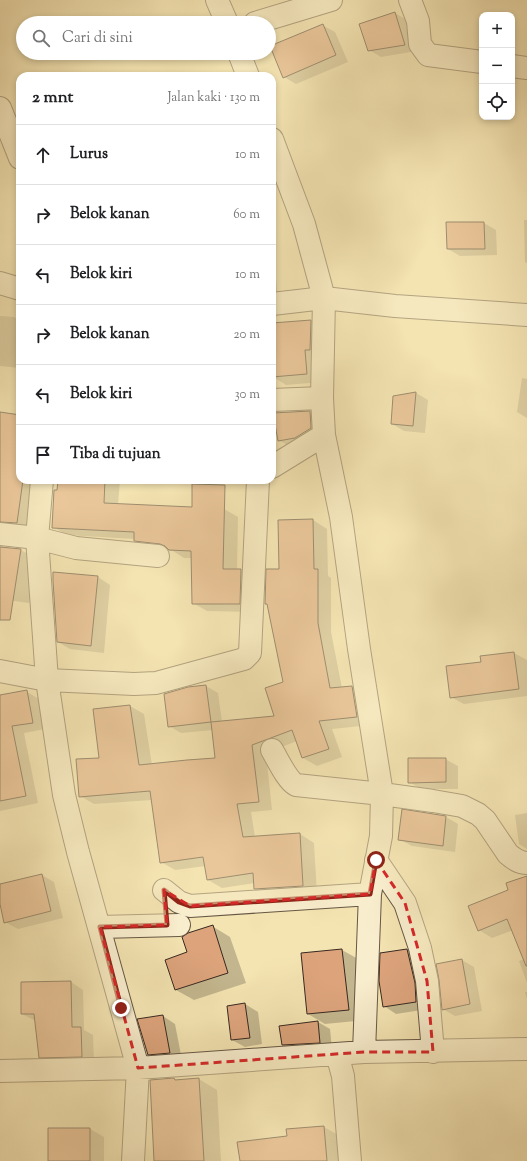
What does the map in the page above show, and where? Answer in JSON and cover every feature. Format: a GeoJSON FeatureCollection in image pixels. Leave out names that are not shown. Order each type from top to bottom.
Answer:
{"type":"FeatureCollection","features":[{"type":"Feature","properties":{"kind":"street"},"geometry":{"type":"LineString","coordinates":[[217,0],[224,16]]}},
{"type":"Feature","properties":{"kind":"street"},"geometry":{"type":"LineString","coordinates":[[276,17],[331,0]]}},
{"type":"Feature","properties":{"kind":"street"},"geometry":{"type":"LineString","coordinates":[[410,0],[418,21],[420,44],[428,55],[479,62]]}},
{"type":"Feature","properties":{"kind":"street"},"geometry":{"type":"LineString","coordinates":[[242,60],[247,72]]}},
{"type":"Feature","properties":{"kind":"street"},"geometry":{"type":"LineString","coordinates":[[515,66],[527,68]]}},
{"type":"Feature","properties":{"kind":"street"},"geometry":{"type":"LineString","coordinates":[[0,108],[16,148]]}},
{"type":"Feature","properties":{"kind":"street"},"geometry":{"type":"LineString","coordinates":[[276,150],[304,224],[324,298],[322,398],[324,435],[341,517],[359,649],[382,794],[381,836],[370,894],[364,1052]]}},
{"type":"Feature","properties":{"kind":"street"},"geometry":{"type":"LineString","coordinates":[[0,283],[16,288]]}},
{"type":"Feature","properties":{"kind":"street"},"geometry":{"type":"LineString","coordinates":[[276,304],[324,298],[395,306],[527,315]]}},
{"type":"Feature","properties":{"kind":"street"},"geometry":{"type":"LineString","coordinates":[[276,400],[322,398]]}},
{"type":"Feature","properties":{"kind":"street"},"geometry":{"type":"LineString","coordinates":[[276,464],[324,435]]}},
{"type":"Feature","properties":{"kind":"street"},"geometry":{"type":"LineString","coordinates":[[42,484],[37,545],[47,680],[64,795],[78,852],[138,1068],[134,1161]]}},
{"type":"Feature","properties":{"kind":"street"},"geometry":{"type":"LineString","coordinates":[[0,671],[47,680],[134,684],[156,683],[233,662],[247,656],[250,653],[258,484]]}},
{"type":"Feature","properties":{"kind":"street"},"geometry":{"type":"LineString","coordinates":[[0,534],[70,553],[76,548],[158,556]]}},
{"type":"Feature","properties":{"kind":"street"},"geometry":{"type":"LineString","coordinates":[[272,750],[288,777],[293,784],[296,785],[382,794],[462,806],[484,820],[508,854],[518,861],[527,863]]}},
{"type":"Feature","properties":{"kind":"street"},"geometry":{"type":"LineString","coordinates":[[376,860],[405,903],[420,948],[427,981],[433,1052]]}},
{"type":"Feature","properties":{"kind":"street"},"geometry":{"type":"LineString","coordinates":[[100,927],[173,925],[164,890],[179,902],[190,906],[370,894]]}},
{"type":"Feature","properties":{"kind":"street"},"geometry":{"type":"LineString","coordinates":[[0,1071],[138,1068],[364,1052],[433,1052],[527,1049]]}},
{"type":"Feature","properties":{"kind":"street"},"geometry":{"type":"LineString","coordinates":[[337,1054],[342,1076],[350,1161]]}},
{"type":"Feature","properties":{"kind":"highlighted area"},"geometry":{"type":"Polygon","coordinates":[[[376,860],[405,903],[427,981],[433,1052],[364,1052],[138,1068],[100,927],[167,925],[164,890],[190,906],[370,894],[376,860]]]}},
{"type":"Feature","properties":{"kind":"building"},"geometry":{"type":"Polygon","coordinates":[[[395,12],[405,45],[368,51],[359,24],[395,12]]]}},
{"type":"Feature","properties":{"kind":"building"},"geometry":{"type":"Polygon","coordinates":[[[323,24],[336,55],[283,78],[276,60],[276,44],[323,24]]]}},
{"type":"Feature","properties":{"kind":"building"},"geometry":{"type":"Polygon","coordinates":[[[446,222],[484,222],[485,249],[447,249],[446,222]]]}},
{"type":"Feature","properties":{"kind":"building"},"geometry":{"type":"Polygon","coordinates":[[[311,320],[310,350],[305,350],[307,374],[276,377],[276,323],[311,320]]]}},
{"type":"Feature","properties":{"kind":"building"},"geometry":{"type":"Polygon","coordinates":[[[416,392],[413,426],[391,424],[393,396],[416,392]]]}},
{"type":"Feature","properties":{"kind":"building"},"geometry":{"type":"Polygon","coordinates":[[[310,411],[311,428],[295,438],[278,441],[276,430],[276,413],[310,411]]]}},
{"type":"Feature","properties":{"kind":"building"},"geometry":{"type":"Polygon","coordinates":[[[0,412],[16,414],[16,484],[22,484],[17,523],[0,522],[0,412]]]}},
{"type":"Feature","properties":{"kind":"building"},"geometry":{"type":"Polygon","coordinates":[[[58,484],[105,484],[104,503],[192,507],[192,484],[225,485],[223,569],[241,569],[240,604],[192,604],[191,551],[169,550],[160,544],[134,541],[134,532],[52,528],[54,490],[57,490],[58,484]]]}},
{"type":"Feature","properties":{"kind":"building"},"geometry":{"type":"Polygon","coordinates":[[[313,519],[314,569],[318,569],[318,623],[330,688],[352,686],[357,717],[319,721],[329,749],[302,758],[292,730],[252,745],[259,802],[237,804],[243,837],[300,833],[303,886],[254,889],[253,873],[207,880],[203,857],[160,863],[150,791],[79,797],[76,759],[99,758],[93,709],[130,705],[139,765],[215,758],[211,722],[274,716],[265,688],[283,682],[267,604],[265,604],[266,569],[279,569],[278,520],[313,519]]]}},
{"type":"Feature","properties":{"kind":"building"},"geometry":{"type":"Polygon","coordinates":[[[0,547],[21,549],[10,620],[0,620],[0,547]]]}},
{"type":"Feature","properties":{"kind":"building"},"geometry":{"type":"Polygon","coordinates":[[[53,572],[98,576],[91,646],[57,642],[53,572]]]}},
{"type":"Feature","properties":{"kind":"building"},"geometry":{"type":"Polygon","coordinates":[[[514,652],[519,689],[450,698],[446,666],[481,662],[480,656],[514,652]]]}},
{"type":"Feature","properties":{"kind":"building"},"geometry":{"type":"Polygon","coordinates":[[[206,685],[211,722],[168,727],[164,694],[188,687],[206,685]]]}},
{"type":"Feature","properties":{"kind":"building"},"geometry":{"type":"Polygon","coordinates":[[[27,690],[33,723],[12,726],[26,796],[0,801],[0,695],[27,690]]]}},
{"type":"Feature","properties":{"kind":"building"},"geometry":{"type":"Polygon","coordinates":[[[408,758],[446,758],[446,782],[408,783],[408,758]]]}},
{"type":"Feature","properties":{"kind":"building"},"geometry":{"type":"Polygon","coordinates":[[[402,809],[446,816],[443,846],[398,840],[402,809]]]}},
{"type":"Feature","properties":{"kind":"building"},"geometry":{"type":"Polygon","coordinates":[[[42,874],[51,911],[4,923],[0,904],[0,884],[42,874]]]}},
{"type":"Feature","properties":{"kind":"building"},"geometry":{"type":"Polygon","coordinates":[[[527,876],[526,966],[507,919],[478,931],[468,906],[508,890],[506,883],[527,876]]]}},
{"type":"Feature","properties":{"kind":"building"},"geometry":{"type":"Polygon","coordinates":[[[213,925],[228,973],[175,990],[165,960],[187,952],[182,937],[188,933],[213,925]]]}},
{"type":"Feature","properties":{"kind":"building"},"geometry":{"type":"Polygon","coordinates":[[[342,949],[349,1010],[307,1014],[301,953],[342,949]]]}},
{"type":"Feature","properties":{"kind":"building"},"geometry":{"type":"Polygon","coordinates":[[[407,949],[415,983],[416,1002],[383,1007],[379,981],[380,953],[407,949]]]}},
{"type":"Feature","properties":{"kind":"building"},"geometry":{"type":"Polygon","coordinates":[[[462,959],[470,1004],[442,1010],[436,964],[462,959]]]}},
{"type":"Feature","properties":{"kind":"building"},"geometry":{"type":"Polygon","coordinates":[[[71,981],[72,1027],[81,1027],[82,1057],[39,1058],[34,1014],[21,1014],[21,982],[71,981]]]}},
{"type":"Feature","properties":{"kind":"building"},"geometry":{"type":"Polygon","coordinates":[[[245,1003],[250,1038],[231,1040],[227,1006],[245,1003]]]}},
{"type":"Feature","properties":{"kind":"building"},"geometry":{"type":"Polygon","coordinates":[[[163,1015],[170,1053],[148,1055],[137,1019],[163,1015]]]}},
{"type":"Feature","properties":{"kind":"building"},"geometry":{"type":"Polygon","coordinates":[[[318,1021],[320,1043],[282,1045],[279,1026],[318,1021]]]}},
{"type":"Feature","properties":{"kind":"building"},"geometry":{"type":"Polygon","coordinates":[[[174,1078],[175,1080],[199,1078],[204,1161],[154,1161],[150,1080],[174,1078]]]}},
{"type":"Feature","properties":{"kind":"building"},"geometry":{"type":"Polygon","coordinates":[[[324,1126],[327,1161],[240,1161],[237,1142],[287,1136],[286,1129],[324,1126]]]}},
{"type":"Feature","properties":{"kind":"building"},"geometry":{"type":"Polygon","coordinates":[[[48,1128],[90,1128],[90,1161],[48,1161],[48,1128]]]}},
{"type":"Feature","properties":{"kind":"route"},"geometry":{"type":"LineString","coordinates":[[121,1008],[100,927],[167,925],[164,890],[179,902],[190,906],[260,900],[370,894],[376,860]]}}]}
